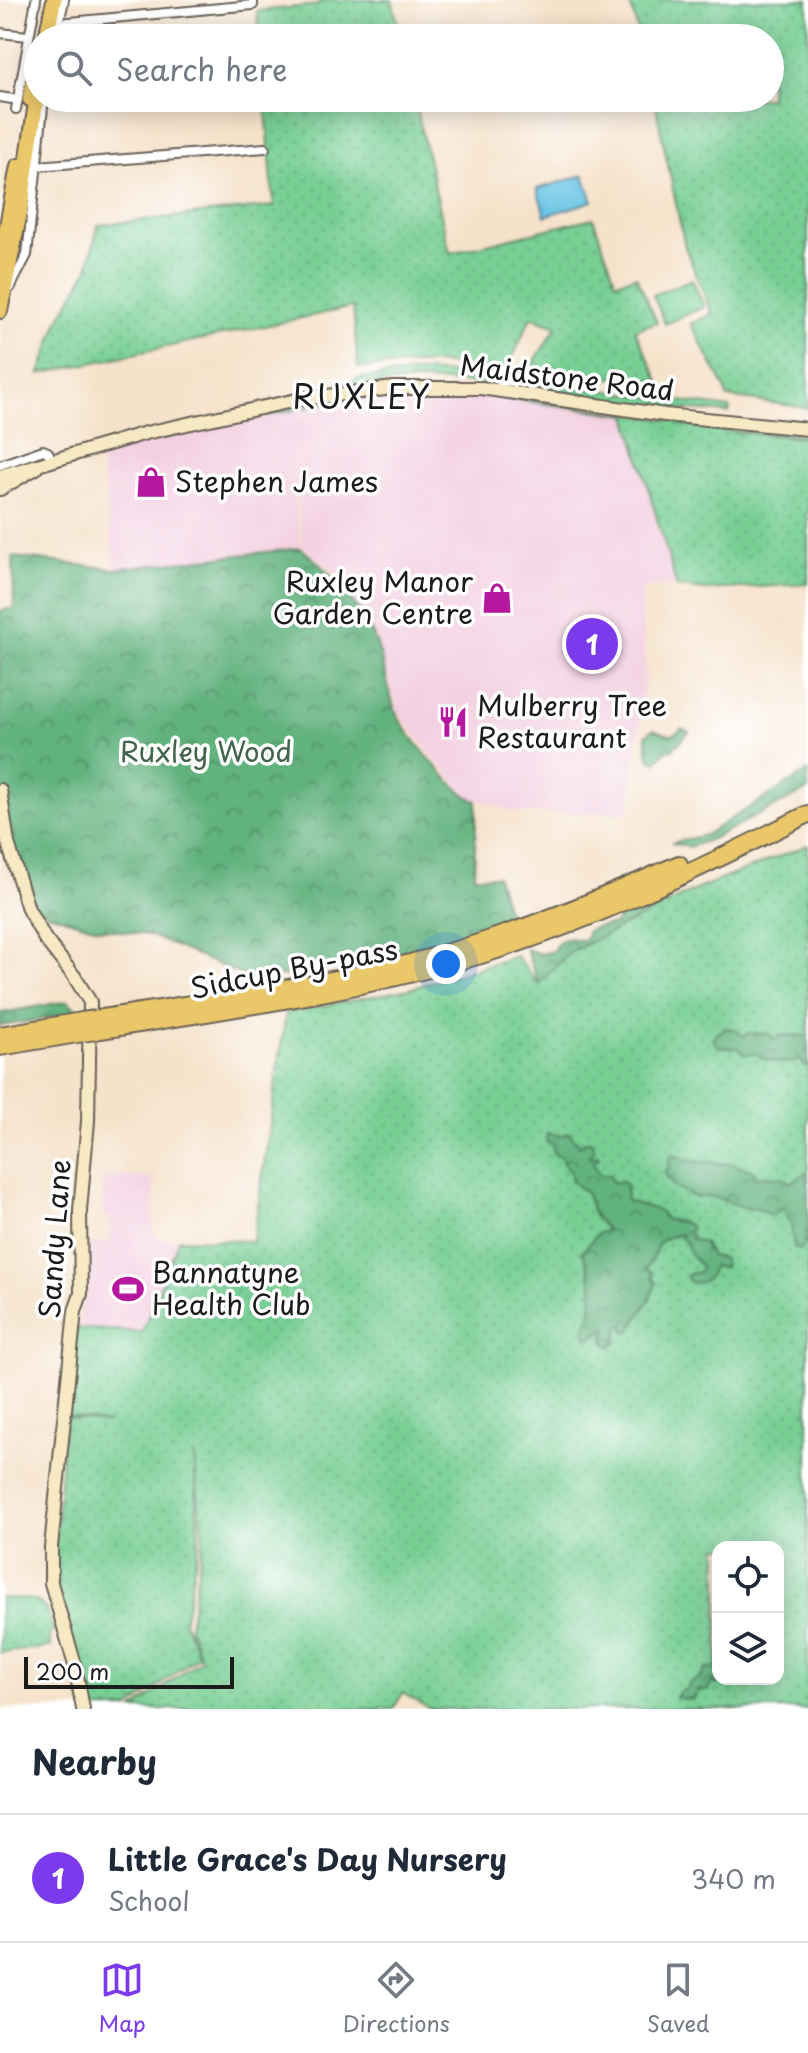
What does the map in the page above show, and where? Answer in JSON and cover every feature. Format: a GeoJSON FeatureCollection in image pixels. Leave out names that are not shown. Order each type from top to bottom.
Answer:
{"type":"FeatureCollection","features":[{"type":"Feature","properties":{"kind":"highway","name":"Sidcup By-pass"},"geometry":{"type":"LineString","coordinates":[[0,1047],[89,1026],[406,964],[480,943],[551,919],[631,885],[730,842],[808,802]]}},
{"type":"Feature","properties":{"kind":"highway","name":"Sidcup By-pass"},"geometry":{"type":"LineString","coordinates":[[0,1035],[89,1026],[316,994],[409,975],[556,930],[808,814]]}},
{"type":"Feature","properties":{"kind":"main road"},"geometry":{"type":"LineString","coordinates":[[41,24],[47,0]]}},
{"type":"Feature","properties":{"kind":"main road"},"geometry":{"type":"LineString","coordinates":[[44,24],[54,0]]}},
{"type":"Feature","properties":{"kind":"main road"},"geometry":{"type":"LineString","coordinates":[[0,264],[27,112]]}},
{"type":"Feature","properties":{"kind":"main road"},"geometry":{"type":"LineString","coordinates":[[2,305],[20,212],[28,200],[32,179],[36,112]]}},
{"type":"Feature","properties":{"kind":"street"},"geometry":{"type":"LineString","coordinates":[[36,0],[37,24]]}},
{"type":"Feature","properties":{"kind":"street"},"geometry":{"type":"LineString","coordinates":[[64,0],[59,23],[253,2]]}},
{"type":"Feature","properties":{"kind":"street"},"geometry":{"type":"LineString","coordinates":[[0,33],[24,36]]}},
{"type":"Feature","properties":{"kind":"street"},"geometry":{"type":"LineString","coordinates":[[0,97],[17,105],[24,82]]}},
{"type":"Feature","properties":{"kind":"street"},"geometry":{"type":"LineString","coordinates":[[2,305],[27,255],[33,164],[42,112]]}},
{"type":"Feature","properties":{"kind":"street"},"geometry":{"type":"LineString","coordinates":[[33,164],[265,148]]}},
{"type":"Feature","properties":{"kind":"street"},"geometry":{"type":"LineString","coordinates":[[500,390],[502,381],[530,383]]}},
{"type":"Feature","properties":{"kind":"street","name":"Maidstone Road"},"geometry":{"type":"LineString","coordinates":[[0,476],[146,433],[318,396],[421,386],[500,390],[665,415],[807,430]]}},
{"type":"Feature","properties":{"kind":"street"},"geometry":{"type":"LineString","coordinates":[[0,465],[43,450],[48,452],[47,462]]}},
{"type":"Feature","properties":{"kind":"street","name":"Maidstone Road"},"geometry":{"type":"LineString","coordinates":[[0,489],[47,462]]}},
{"type":"Feature","properties":{"kind":"street","name":"Sandy Lane"},"geometry":{"type":"LineString","coordinates":[[0,790],[8,843],[28,909],[45,939],[90,1002],[88,1121],[80,1210],[81,1294],[75,1311],[51,1547],[51,1583],[75,1665],[83,1709]]}},
{"type":"Feature","properties":{"kind":"shaded area","name":"Ruxley Manor Garden Centre"},"geometry":{"type":"Polygon","coordinates":[[[499,395],[502,398],[627,416],[677,587],[643,587],[641,609],[646,671],[629,813],[518,813],[469,797],[433,758],[399,714],[373,629],[335,573],[303,547],[295,478],[294,435],[293,478],[301,547],[115,568],[100,455],[302,407],[302,415],[294,422],[304,416],[304,407],[345,400],[499,395]]]}},
{"type":"Feature","properties":{"kind":"shaded area"},"geometry":{"type":"Polygon","coordinates":[[[102,1178],[154,1178],[153,1231],[157,1238],[179,1239],[142,1333],[77,1328],[88,1281],[86,1244],[109,1242],[109,1216],[103,1216],[102,1178]]]}},
{"type":"Feature","properties":{"kind":"green space"},"geometry":{"type":"Polygon","coordinates":[[[319,0],[392,0],[398,24],[258,24],[257,11],[319,5],[319,0]]]}},
{"type":"Feature","properties":{"kind":"green space"},"geometry":{"type":"Polygon","coordinates":[[[629,0],[808,0],[808,408],[727,397],[691,324],[712,314],[685,247],[657,112],[784,112],[784,24],[636,24],[629,0]]]}},
{"type":"Feature","properties":{"kind":"green space"},"geometry":{"type":"Polygon","coordinates":[[[266,112],[417,112],[450,253],[593,218],[616,282],[636,276],[657,322],[635,330],[659,381],[533,373],[534,362],[557,326],[531,317],[507,370],[437,363],[358,368],[353,307],[40,374],[59,320],[88,269],[98,225],[274,206],[266,112]]]}},
{"type":"Feature","properties":{"kind":"green space"},"geometry":{"type":"Polygon","coordinates":[[[692,279],[704,307],[665,324],[653,295],[692,279]]]}},
{"type":"Feature","properties":{"kind":"green space"},"geometry":{"type":"Polygon","coordinates":[[[418,372],[501,376],[499,384],[417,381],[351,386],[355,379],[418,372]]]}},
{"type":"Feature","properties":{"kind":"green space"},"geometry":{"type":"Polygon","coordinates":[[[532,380],[730,408],[729,413],[666,408],[529,388],[532,380]]]}},
{"type":"Feature","properties":{"kind":"green space"},"geometry":{"type":"Polygon","coordinates":[[[413,392],[497,394],[662,419],[798,433],[804,436],[677,424],[804,438],[808,441],[808,584],[707,590],[677,587],[627,415],[502,398],[499,395],[345,399],[131,445],[131,441],[336,398],[413,392]]]}},
{"type":"Feature","properties":{"kind":"green space","name":"Ruxley Wood"},"geometry":{"type":"Polygon","coordinates":[[[301,548],[339,584],[369,627],[381,657],[395,710],[408,732],[444,775],[477,801],[474,876],[497,876],[510,921],[408,951],[256,981],[149,935],[97,928],[30,908],[9,843],[0,784],[0,611],[14,608],[13,557],[114,569],[301,548]]]}},
{"type":"Feature","properties":{"kind":"green space"},"geometry":{"type":"Polygon","coordinates":[[[682,728],[689,732],[673,749],[667,750],[657,762],[649,759],[646,735],[653,729],[671,735],[682,728]]]}},
{"type":"Feature","properties":{"kind":"green space"},"geometry":{"type":"Polygon","coordinates":[[[808,771],[808,790],[709,840],[689,847],[671,843],[705,835],[808,771]]]}},
{"type":"Feature","properties":{"kind":"green space"},"geometry":{"type":"Polygon","coordinates":[[[808,845],[808,1709],[430,1709],[403,1693],[393,1709],[134,1709],[201,1659],[189,1627],[203,1541],[194,1454],[199,1542],[184,1622],[199,1655],[128,1709],[84,1709],[52,1583],[65,1417],[108,1423],[66,1415],[77,1328],[142,1332],[179,1239],[253,1241],[286,1013],[409,989],[516,956],[538,984],[570,952],[697,889],[808,845]]]}},
{"type":"Feature","properties":{"kind":"green space"},"geometry":{"type":"Polygon","coordinates":[[[668,895],[670,897],[662,907],[570,952],[538,984],[526,949],[541,954],[553,951],[564,939],[583,941],[587,931],[616,924],[620,913],[668,895]]]}},
{"type":"Feature","properties":{"kind":"green space"},"geometry":{"type":"Polygon","coordinates":[[[68,1001],[80,1013],[0,1026],[0,1013],[68,1001]]]}},
{"type":"Feature","properties":{"kind":"green space"},"geometry":{"type":"Polygon","coordinates":[[[725,1028],[734,1029],[744,1036],[749,1033],[769,1034],[774,1039],[783,1035],[808,1036],[808,1066],[804,1066],[798,1057],[796,1062],[782,1063],[757,1054],[744,1054],[739,1048],[719,1047],[712,1038],[725,1028]]]}},
{"type":"Feature","properties":{"kind":"green space"},"geometry":{"type":"Polygon","coordinates":[[[547,1133],[558,1136],[569,1133],[580,1146],[585,1141],[591,1141],[595,1150],[589,1158],[598,1155],[599,1158],[593,1162],[600,1175],[610,1175],[612,1182],[626,1185],[627,1201],[660,1211],[665,1219],[685,1223],[691,1227],[689,1234],[692,1239],[704,1243],[711,1256],[722,1258],[725,1265],[720,1268],[713,1266],[703,1281],[690,1282],[687,1278],[689,1274],[699,1272],[701,1266],[689,1253],[681,1234],[664,1239],[646,1269],[653,1273],[656,1283],[650,1299],[629,1332],[622,1325],[619,1326],[616,1343],[609,1346],[604,1341],[606,1328],[591,1338],[584,1331],[591,1313],[592,1292],[582,1252],[597,1234],[607,1230],[594,1216],[587,1194],[572,1181],[570,1170],[561,1157],[554,1154],[552,1145],[546,1142],[547,1133]]]}},
{"type":"Feature","properties":{"kind":"green space"},"geometry":{"type":"Polygon","coordinates":[[[672,1155],[692,1161],[731,1164],[751,1170],[756,1176],[782,1177],[790,1183],[808,1172],[808,1240],[799,1250],[794,1247],[791,1224],[783,1207],[771,1216],[757,1208],[743,1207],[713,1197],[697,1198],[674,1187],[664,1172],[672,1155]]]}},
{"type":"Feature","properties":{"kind":"green space"},"geometry":{"type":"Polygon","coordinates":[[[0,1598],[29,1599],[42,1605],[51,1620],[51,1647],[0,1653],[0,1598]]]}},
{"type":"Feature","properties":{"kind":"green space"},"geometry":{"type":"Polygon","coordinates":[[[712,1669],[712,1683],[708,1691],[698,1690],[691,1700],[676,1697],[680,1691],[687,1689],[691,1681],[701,1678],[705,1670],[712,1669]]]}},
{"type":"Feature","properties":{"kind":"water"},"geometry":{"type":"Polygon","coordinates":[[[584,175],[593,201],[545,216],[537,189],[584,175]]]}},
{"type":"Feature","properties":{"kind":"place","name":"Stephen James"},"geometry":{"type":"Point","coordinates":[151,482]}},
{"type":"Feature","properties":{"kind":"place","name":"Ruxley Manor Garden Centre"},"geometry":{"type":"Point","coordinates":[497,598]}},
{"type":"Feature","properties":{"kind":"place","name":"Little Grace's Day Nursery"},"geometry":{"type":"Point","coordinates":[592,644]}},
{"type":"Feature","properties":{"kind":"place","name":"Mulberry Tree Restaurant"},"geometry":{"type":"Point","coordinates":[453,722]}},
{"type":"Feature","properties":{"kind":"place","name":"Bannatyne Health Club"},"geometry":{"type":"Point","coordinates":[128,1289]}},
{"type":"Feature","properties":{"kind":"district","name":"RUXLEY"},"geometry":{"type":"Point","coordinates":[362,398]}}]}
